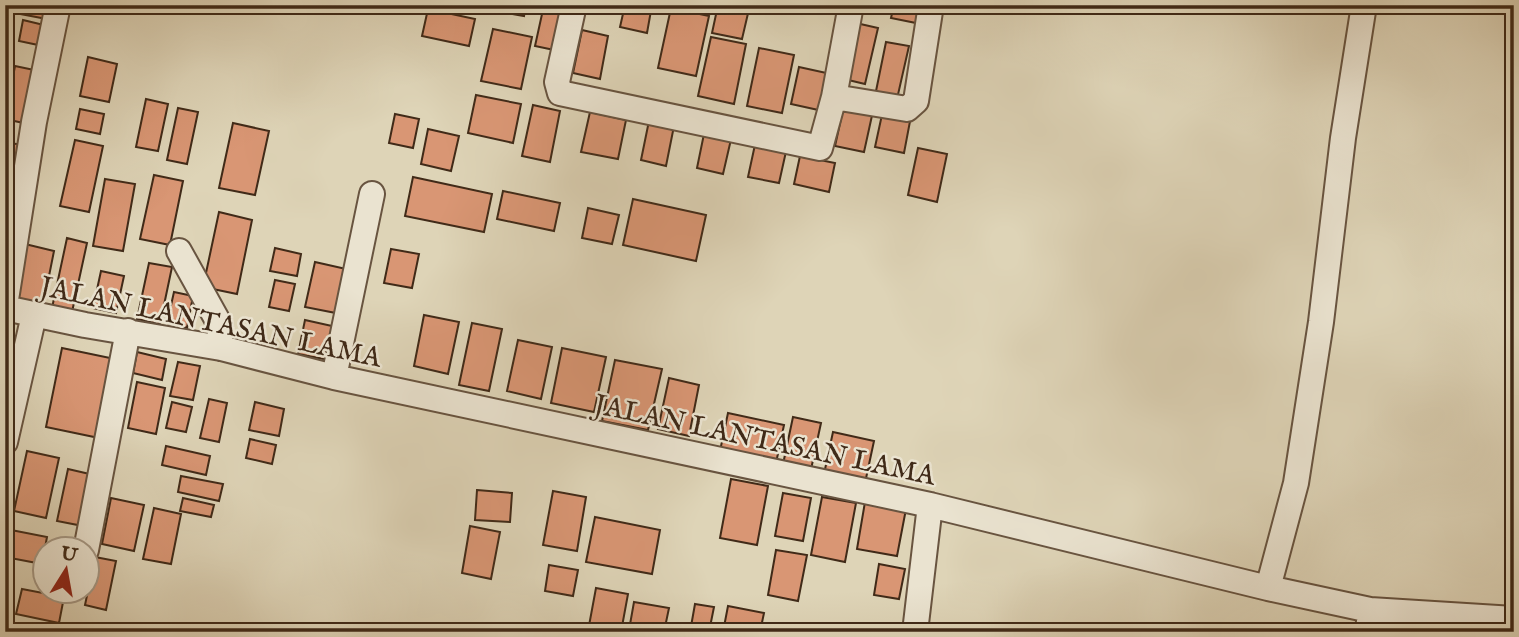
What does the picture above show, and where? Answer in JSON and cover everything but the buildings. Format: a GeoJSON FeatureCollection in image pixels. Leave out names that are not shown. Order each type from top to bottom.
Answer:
{"type":"FeatureCollection","features":[{"type":"Feature","properties":{"kind":"street"},"geometry":{"type":"LineString","coordinates":[[5,307],[34,122],[58,5]]}},
{"type":"Feature","properties":{"kind":"street"},"geometry":{"type":"LineString","coordinates":[[574,5],[557,82],[561,93],[820,148],[834,97],[851,5]]}},
{"type":"Feature","properties":{"kind":"street"},"geometry":{"type":"LineString","coordinates":[[834,97],[907,109],[916,101],[931,5]]}},
{"type":"Feature","properties":{"kind":"street"},"geometry":{"type":"LineString","coordinates":[[1268,588],[1296,483],[1364,5]]}},
{"type":"Feature","properties":{"kind":"street"},"geometry":{"type":"LineString","coordinates":[[334,377],[372,194]]}},
{"type":"Feature","properties":{"kind":"street"},"geometry":{"type":"LineString","coordinates":[[179,251],[219,323],[220,348]]}},
{"type":"Feature","properties":{"kind":"street","name":"JALAN LANTASAN LAMA"},"geometry":{"type":"LineString","coordinates":[[5,307],[34,315],[220,348],[334,377],[930,505],[1268,588],[1369,621],[1514,619]]}},
{"type":"Feature","properties":{"kind":"street"},"geometry":{"type":"LineString","coordinates":[[5,442],[34,315]]}},
{"type":"Feature","properties":{"kind":"street"},"geometry":{"type":"LineString","coordinates":[[89,536],[128,331]]}},
{"type":"Feature","properties":{"kind":"street"},"geometry":{"type":"LineString","coordinates":[[915,632],[930,505]]}}]}
